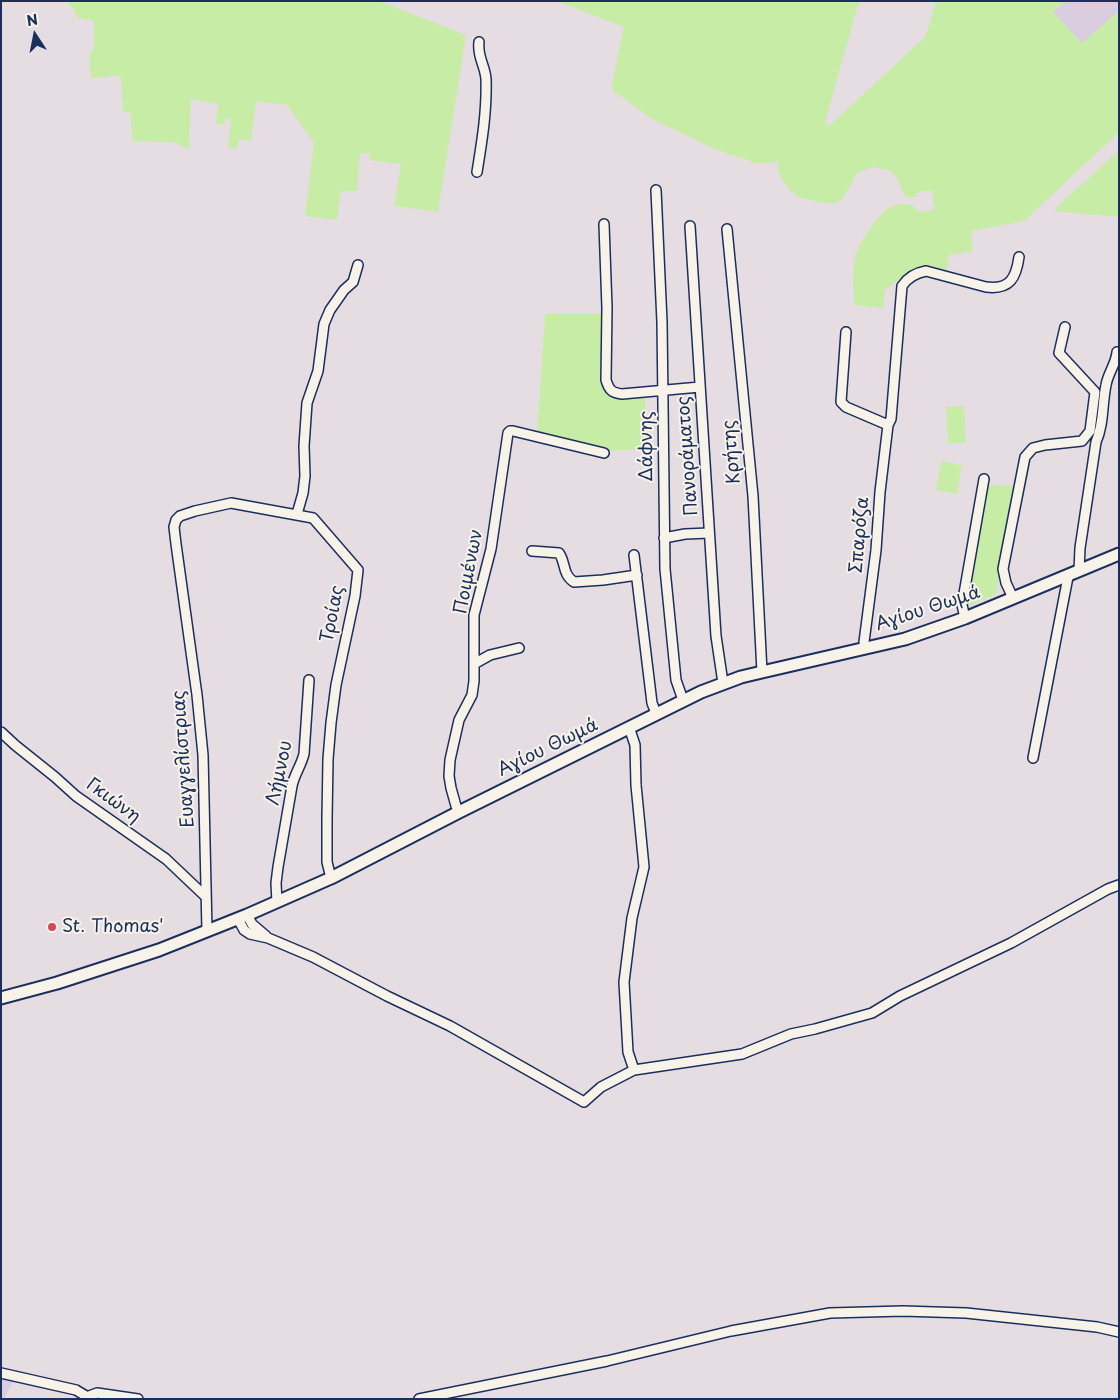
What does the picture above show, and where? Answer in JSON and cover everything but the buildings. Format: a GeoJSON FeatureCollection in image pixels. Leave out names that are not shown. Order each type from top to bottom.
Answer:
{"type":"FeatureCollection","features":[{"type":"Feature","properties":{"kind":"main road","name":"Αγίου Θωμά"},"geometry":{"type":"LineString","coordinates":[[1,998],[57,983],[135,958],[243,917],[331,878],[656,713],[723,683],[905,638],[965,618],[1119,554]]}},
{"type":"Feature","properties":{"kind":"street"},"geometry":{"type":"LineString","coordinates":[[477,172],[487,104],[485,68],[479,56],[479,42]]}},
{"type":"Feature","properties":{"kind":"street","name":"Δάφνης"},"geometry":{"type":"LineString","coordinates":[[656,190],[660,259],[665,569],[676,680],[684,700]]}},
{"type":"Feature","properties":{"kind":"street"},"geometry":{"type":"LineString","coordinates":[[604,224],[607,308],[606,380],[608,388],[614,393],[622,394],[700,387]]}},
{"type":"Feature","properties":{"kind":"street","name":"Πανοράματος"},"geometry":{"type":"LineString","coordinates":[[690,226],[716,636],[723,683]]}},
{"type":"Feature","properties":{"kind":"street","name":"Κρήτης"},"geometry":{"type":"LineString","coordinates":[[727,229],[752,496],[762,672]]}},
{"type":"Feature","properties":{"kind":"street","name":"Σπαρόζα"},"geometry":{"type":"LineString","coordinates":[[865,648],[864,642],[876,550],[880,492],[898,347],[902,286],[906,279],[916,272],[926,271],[996,288],[1013,278],[1017,272],[1019,257]]}},
{"type":"Feature","properties":{"kind":"street"},"geometry":{"type":"LineString","coordinates":[[297,514],[303,492],[307,403],[318,371],[324,324],[330,310],[344,290],[353,282],[358,265]]}},
{"type":"Feature","properties":{"kind":"street"},"geometry":{"type":"LineString","coordinates":[[1013,598],[1006,583],[1003,569],[1025,457],[1033,448],[1045,445],[1082,442],[1090,431],[1095,392],[1059,353],[1065,327]]}},
{"type":"Feature","properties":{"kind":"street"},"geometry":{"type":"LineString","coordinates":[[846,332],[841,402],[846,407],[888,425]]}},
{"type":"Feature","properties":{"kind":"street"},"geometry":{"type":"LineString","coordinates":[[1080,571],[1080,548],[1096,442],[1102,429],[1106,384],[1116,360],[1117,352]]}},
{"type":"Feature","properties":{"kind":"street","name":"Ποιμένων"},"geometry":{"type":"LineString","coordinates":[[459,812],[450,788],[450,760],[460,720],[472,695],[474,615],[491,548],[508,433],[513,431],[604,453]]}},
{"type":"Feature","properties":{"kind":"street"},"geometry":{"type":"LineString","coordinates":[[965,618],[962,605],[984,479]]}},
{"type":"Feature","properties":{"kind":"street","name":"Τροίας"},"geometry":{"type":"LineString","coordinates":[[181,584],[174,527],[176,520],[180,516],[195,511],[231,503],[313,518],[358,570],[355,596],[336,686],[331,723],[327,819],[327,862],[331,878]]}},
{"type":"Feature","properties":{"kind":"street"},"geometry":{"type":"LineString","coordinates":[[664,538],[685,534],[709,533]]}},
{"type":"Feature","properties":{"kind":"street"},"geometry":{"type":"LineString","coordinates":[[532,551],[559,553],[562,557],[567,576],[574,582],[637,575]]}},
{"type":"Feature","properties":{"kind":"street"},"geometry":{"type":"LineString","coordinates":[[634,555],[652,702],[656,713]]}},
{"type":"Feature","properties":{"kind":"street"},"geometry":{"type":"LineString","coordinates":[[1032,758],[1068,576]]}},
{"type":"Feature","properties":{"kind":"street","name":"Ευαγγελίστριας"},"geometry":{"type":"LineString","coordinates":[[181,584],[197,694],[203,755],[207,931]]}},
{"type":"Feature","properties":{"kind":"street"},"geometry":{"type":"LineString","coordinates":[[474,664],[490,655],[520,648]]}},
{"type":"Feature","properties":{"kind":"street","name":"Λήμνου"},"geometry":{"type":"LineString","coordinates":[[277,902],[278,867],[292,786],[294,776],[304,754],[309,680]]}},
{"type":"Feature","properties":{"kind":"street"},"geometry":{"type":"LineString","coordinates":[[629,727],[636,745],[636,784],[644,867],[632,918],[624,982],[628,1052],[634,1070]]}},
{"type":"Feature","properties":{"kind":"street","name":"Γκιώνη"},"geometry":{"type":"LineString","coordinates":[[1,732],[15,746],[76,796],[159,854],[206,896]]}},
{"type":"Feature","properties":{"kind":"street"},"geometry":{"type":"LineString","coordinates":[[243,917],[244,930],[250,934],[268,938],[313,957],[387,996],[450,1026],[584,1102],[601,1087],[634,1070],[742,1054],[791,1034],[872,1013],[900,996],[994,951],[1108,889],[1119,885]]}},
{"type":"Feature","properties":{"kind":"street"},"geometry":{"type":"LineString","coordinates":[[418,1399],[597,1363],[731,1331],[830,1312],[903,1311],[966,1313],[1097,1327],[1119,1332]]}},
{"type":"Feature","properties":{"kind":"street"},"geometry":{"type":"LineString","coordinates":[[1,1373],[76,1390],[90,1398],[97,1393],[138,1399]]}},
{"type":"Feature","properties":{"kind":"shaded area"},"geometry":{"type":"Polygon","coordinates":[[[1064,1],[1119,1],[1119,11],[1082,44],[1053,12],[1064,1]]]}},
{"type":"Feature","properties":{"kind":"shaded area"},"geometry":{"type":"Polygon","coordinates":[[[1,1379],[13,1382],[4,1399],[1,1399],[1,1379]]]}},
{"type":"Feature","properties":{"kind":"green space"},"geometry":{"type":"Polygon","coordinates":[[[68,1],[379,1],[466,35],[438,212],[394,206],[401,164],[369,160],[370,154],[360,153],[357,191],[341,191],[337,220],[305,216],[314,143],[287,105],[256,101],[251,141],[239,139],[237,149],[228,147],[231,119],[225,119],[224,125],[216,124],[218,104],[191,99],[189,150],[175,142],[132,141],[131,114],[123,111],[121,76],[91,78],[89,55],[94,48],[94,21],[78,18],[68,1]]]}},
{"type":"Feature","properties":{"kind":"green space"},"geometry":{"type":"Polygon","coordinates":[[[557,1],[859,1],[825,122],[829,126],[925,37],[936,1],[1064,1],[1053,12],[1082,43],[1119,11],[1119,132],[1024,221],[971,231],[973,251],[949,255],[946,274],[919,272],[901,278],[885,290],[883,308],[854,305],[853,276],[855,258],[869,231],[879,217],[894,205],[912,205],[918,212],[934,210],[932,190],[918,192],[915,197],[906,197],[899,181],[891,171],[874,167],[858,172],[844,196],[837,203],[828,203],[797,196],[787,187],[779,174],[777,166],[780,162],[756,163],[717,150],[652,119],[611,89],[624,27],[557,1]]]}},
{"type":"Feature","properties":{"kind":"green space"},"geometry":{"type":"Polygon","coordinates":[[[1119,150],[1119,217],[1053,211],[1119,150]]]}},
{"type":"Feature","properties":{"kind":"green space"},"geometry":{"type":"Polygon","coordinates":[[[545,314],[605,314],[607,392],[613,397],[646,396],[643,449],[602,451],[537,435],[545,314]]]}},
{"type":"Feature","properties":{"kind":"green space"},"geometry":{"type":"Polygon","coordinates":[[[964,406],[966,443],[948,443],[946,407],[964,406]]]}},
{"type":"Feature","properties":{"kind":"green space"},"geometry":{"type":"Polygon","coordinates":[[[941,461],[962,465],[957,494],[936,490],[941,461]]]}},
{"type":"Feature","properties":{"kind":"green space"},"geometry":{"type":"Polygon","coordinates":[[[987,485],[1014,486],[996,594],[966,607],[987,485]]]}},
{"type":"Feature","properties":{"kind":"place","name":"St. Thomas'"},"geometry":{"type":"Point","coordinates":[52,927]}}]}
